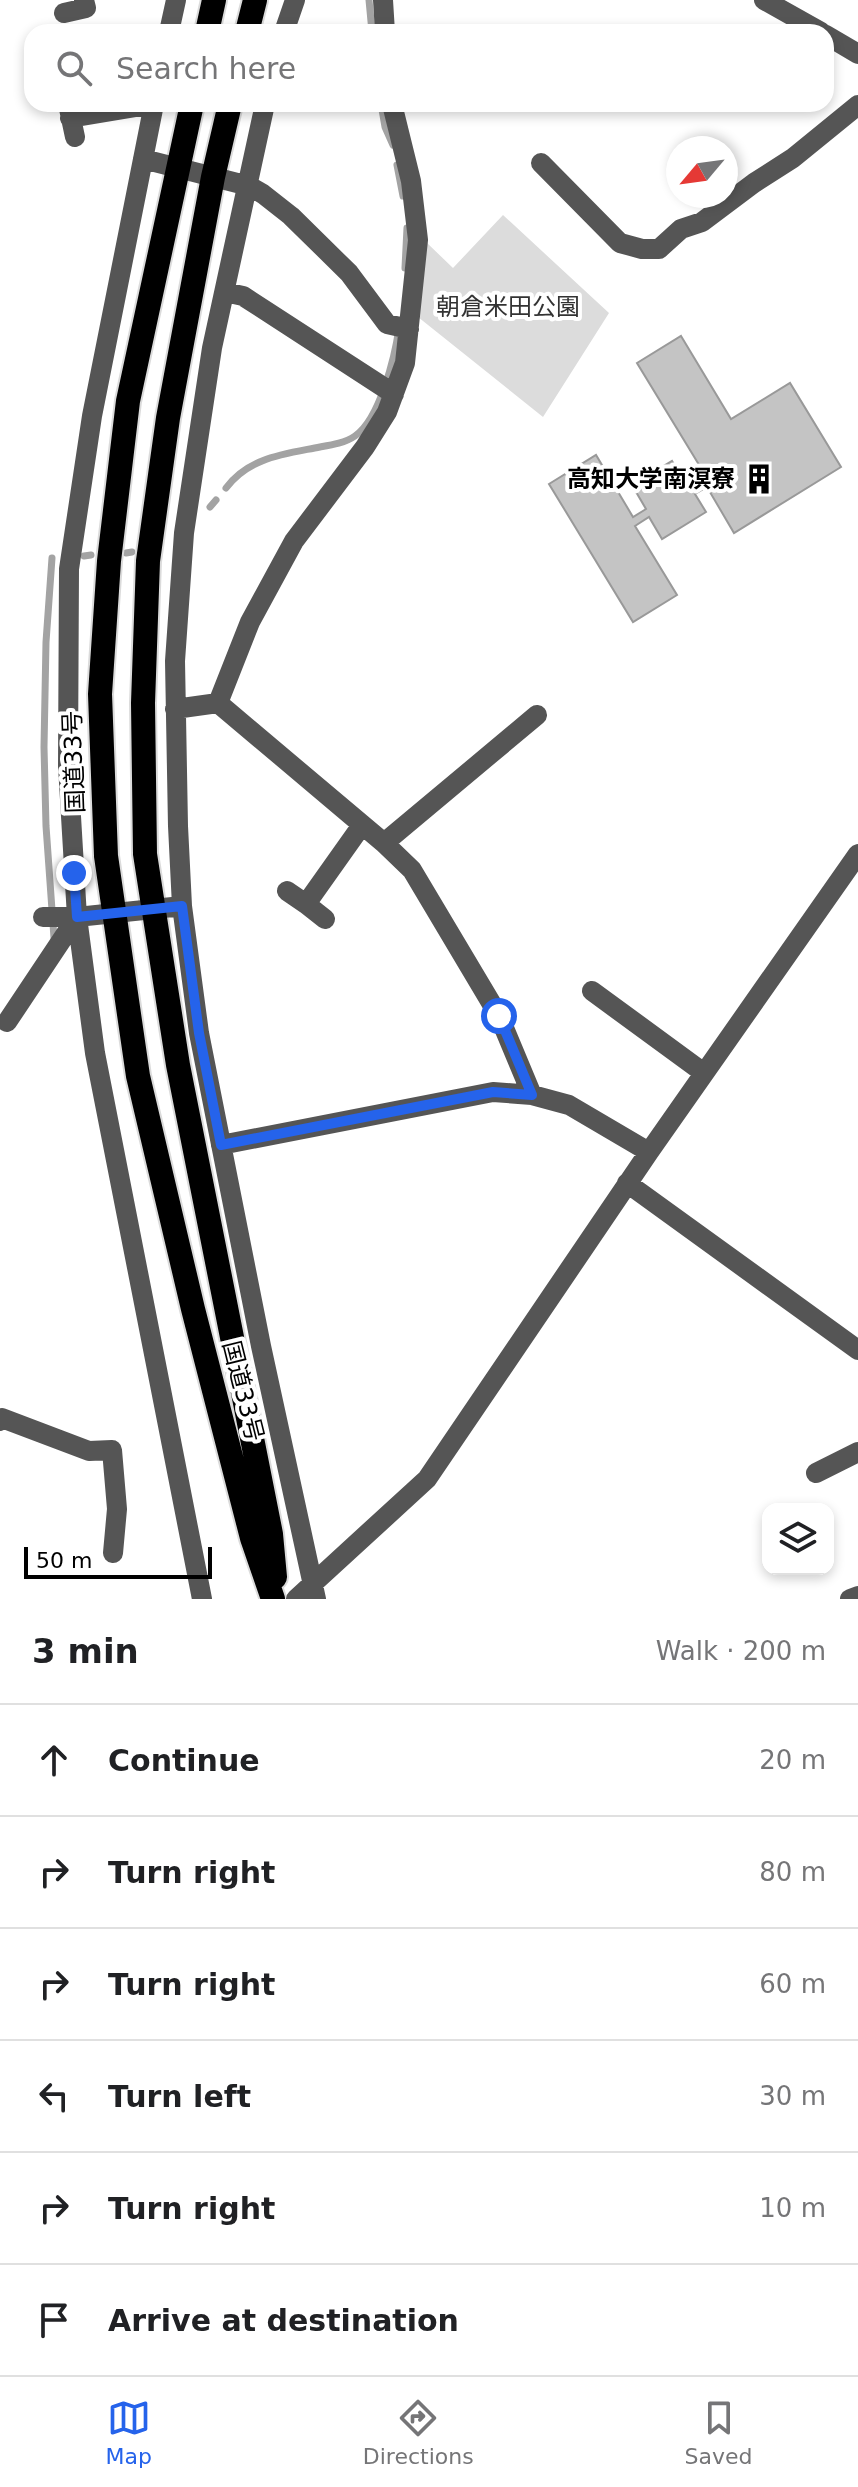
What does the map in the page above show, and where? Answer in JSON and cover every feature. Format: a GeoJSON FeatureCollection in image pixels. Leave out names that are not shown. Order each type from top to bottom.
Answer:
{"type":"FeatureCollection","features":[{"type":"Feature","properties":{"kind":"highway"},"geometry":{"type":"LineString","coordinates":[[209,24],[214,0]]}},
{"type":"Feature","properties":{"kind":"highway"},"geometry":{"type":"LineString","coordinates":[[249,24],[255,0]]}},
{"type":"Feature","properties":{"kind":"highway","name":"国道33号"},"geometry":{"type":"LineString","coordinates":[[190,112],[128,401],[109,561],[100,694],[105,832],[138,1076],[193,1309],[252,1538],[275,1599]]}},
{"type":"Feature","properties":{"kind":"highway","name":"国道33号"},"geometry":{"type":"LineString","coordinates":[[228,112],[168,418],[148,561],[143,779],[145,854],[178,1065],[271,1534],[275,1599]]}},
{"type":"Feature","properties":{"kind":"street"},"geometry":{"type":"LineString","coordinates":[[64,13],[86,8],[84,0]]}},
{"type":"Feature","properties":{"kind":"street"},"geometry":{"type":"LineString","coordinates":[[171,24],[176,0]]}},
{"type":"Feature","properties":{"kind":"street"},"geometry":{"type":"LineString","coordinates":[[287,24],[295,0]]}},
{"type":"Feature","properties":{"kind":"street"},"geometry":{"type":"LineString","coordinates":[[383,0],[384,24]]}},
{"type":"Feature","properties":{"kind":"street"},"geometry":{"type":"LineString","coordinates":[[764,0],[807,24]]}},
{"type":"Feature","properties":{"kind":"street"},"geometry":{"type":"LineString","coordinates":[[834,40],[858,54]]}},
{"type":"Feature","properties":{"kind":"street"},"geometry":{"type":"LineString","coordinates":[[541,163],[620,243],[642,249],[659,249],[681,229],[702,222],[793,158],[858,105]]}},
{"type":"Feature","properties":{"kind":"street"},"geometry":{"type":"LineString","coordinates":[[71,120],[112,112]]}},
{"type":"Feature","properties":{"kind":"street"},"geometry":{"type":"LineString","coordinates":[[152,112],[92,416],[69,569],[68,766],[77,917],[95,1053],[202,1599]]}},
{"type":"Feature","properties":{"kind":"street"},"geometry":{"type":"LineString","coordinates":[[263,112],[212,348],[184,533],[175,661],[175,709],[182,906],[199,1033],[261,1346],[315,1590]]}},
{"type":"Feature","properties":{"kind":"street"},"geometry":{"type":"LineString","coordinates":[[218,703],[250,622],[294,541],[365,447],[387,412],[386,389],[405,363],[401,327],[418,240],[411,181],[394,112]]}},
{"type":"Feature","properties":{"kind":"street"},"geometry":{"type":"LineString","coordinates":[[143,159],[249,186],[263,194],[291,216],[349,273],[387,324],[401,327]]}},
{"type":"Feature","properties":{"kind":"street"},"geometry":{"type":"LineString","coordinates":[[225,292],[243,296],[386,389]]}},
{"type":"Feature","properties":{"kind":"street"},"geometry":{"type":"LineString","coordinates":[[175,709],[218,703],[412,870],[499,1016],[532,1095]]}},
{"type":"Feature","properties":{"kind":"street"},"geometry":{"type":"LineString","coordinates":[[384,843],[537,715]]}},
{"type":"Feature","properties":{"kind":"street"},"geometry":{"type":"LineString","coordinates":[[306,904],[362,825]]}},
{"type":"Feature","properties":{"kind":"street"},"geometry":{"type":"LineString","coordinates":[[296,1599],[315,1590],[427,1479],[627,1183],[858,854]]}},
{"type":"Feature","properties":{"kind":"street"},"geometry":{"type":"LineString","coordinates":[[287,891],[325,919]]}},
{"type":"Feature","properties":{"kind":"street"},"geometry":{"type":"LineString","coordinates":[[43,917],[77,917],[182,906]]}},
{"type":"Feature","properties":{"kind":"street"},"geometry":{"type":"LineString","coordinates":[[7,1022],[77,917]]}},
{"type":"Feature","properties":{"kind":"street"},"geometry":{"type":"LineString","coordinates":[[592,991],[704,1073]]}},
{"type":"Feature","properties":{"kind":"street"},"geometry":{"type":"LineString","coordinates":[[221,1145],[493,1092],[532,1095],[569,1105],[649,1152]]}},
{"type":"Feature","properties":{"kind":"street"},"geometry":{"type":"LineString","coordinates":[[627,1183],[858,1350]]}},
{"type":"Feature","properties":{"kind":"street"},"geometry":{"type":"LineString","coordinates":[[0,1421],[2,1418],[89,1451],[112,1450],[117,1509],[113,1553]]}},
{"type":"Feature","properties":{"kind":"street"},"geometry":{"type":"LineString","coordinates":[[816,1473],[858,1452]]}},
{"type":"Feature","properties":{"kind":"street"},"geometry":{"type":"LineString","coordinates":[[850,1599],[858,1596]]}},
{"type":"Feature","properties":{"kind":"green space","name":"朝倉米田公園"},"geometry":{"type":"Polygon","coordinates":[[[503,215],[609,313],[543,417],[418,317],[426,242],[453,268],[503,215]]]}},
{"type":"Feature","properties":{"kind":"building","name":"高知大学南溟寮"},"geometry":{"type":"Polygon","coordinates":[[[681,336],[731,419],[790,383],[841,467],[734,533],[707,487],[695,494],[706,512],[662,539],[649,517],[635,526],[677,595],[633,622],[549,484],[596,455],[633,517],[646,509],[632,485],[672,461],[686,485],[704,473],[637,363],[681,336]]]}},
{"type":"Feature","properties":{"kind":"waterway"},"geometry":{"type":"LineString","coordinates":[[369,0],[371,24]]}},
{"type":"Feature","properties":{"kind":"waterway"},"geometry":{"type":"LineString","coordinates":[[382,112],[393,145]]}},
{"type":"Feature","properties":{"kind":"waterway"},"geometry":{"type":"LineString","coordinates":[[397,165],[403,196]]}},
{"type":"Feature","properties":{"kind":"waterway"},"geometry":{"type":"LineString","coordinates":[[405,268],[407,228]]}},
{"type":"Feature","properties":{"kind":"waterway"},"geometry":{"type":"LineString","coordinates":[[226,488],[245,470],[268,458],[338,443],[355,436],[364,428],[379,402],[399,328]]}},
{"type":"Feature","properties":{"kind":"waterway"},"geometry":{"type":"LineString","coordinates":[[210,507],[216,500]]}},
{"type":"Feature","properties":{"kind":"waterway"},"geometry":{"type":"LineString","coordinates":[[126,553],[132,552]]}},
{"type":"Feature","properties":{"kind":"waterway"},"geometry":{"type":"LineString","coordinates":[[84,556],[91,555]]}},
{"type":"Feature","properties":{"kind":"waterway"},"geometry":{"type":"LineString","coordinates":[[52,558],[46,642],[44,747],[54,938]]}},
{"type":"Feature","properties":{"kind":"place","name":"高知大学南溟寮"},"geometry":{"type":"Point","coordinates":[759,479]}},
{"type":"Feature","properties":{"kind":"route"},"geometry":{"type":"LineString","coordinates":[[74,873],[77,917],[182,906],[199,1033],[221,1145],[493,1092],[532,1095],[499,1016]]}}]}
